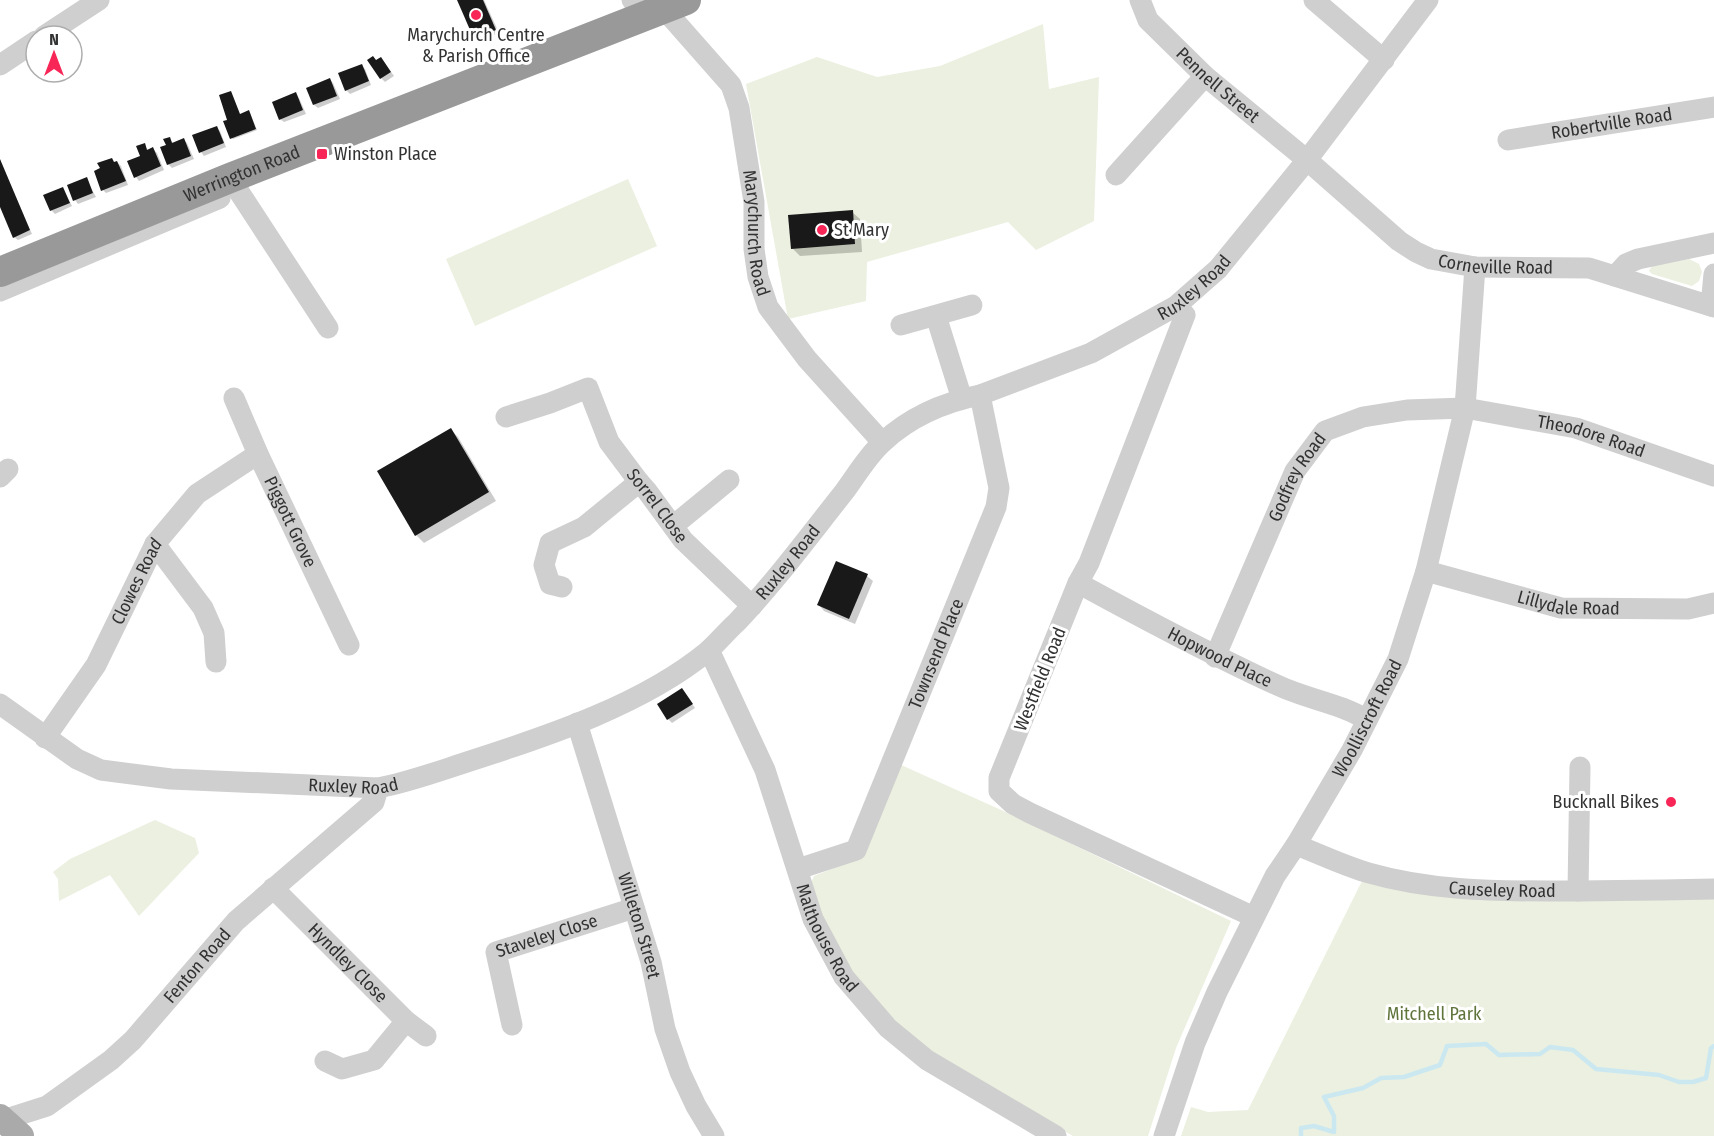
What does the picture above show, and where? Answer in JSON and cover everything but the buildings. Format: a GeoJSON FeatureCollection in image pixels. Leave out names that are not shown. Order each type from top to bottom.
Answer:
{"type":"FeatureCollection","features":[{"type":"Feature","properties":{"kind":"highway","name":"Werrington Road"},"geometry":{"type":"LineString","coordinates":[[1,274],[49,261],[657,6]]}},
{"type":"Feature","properties":{"kind":"street"},"geometry":{"type":"LineString","coordinates":[[62,24],[99,0]]}},
{"type":"Feature","properties":{"kind":"street","name":"Pennell Street"},"geometry":{"type":"LineString","coordinates":[[1140,0],[1148,20],[1205,76],[1307,160]]}},
{"type":"Feature","properties":{"kind":"street"},"geometry":{"type":"LineString","coordinates":[[1314,0],[1384,60]]}},
{"type":"Feature","properties":{"kind":"street","name":"Ruxley Road"},"geometry":{"type":"LineString","coordinates":[[0,705],[77,759],[101,770],[171,779],[378,788],[411,782],[578,723],[651,689],[674,676],[709,650],[752,606],[882,442],[916,417],[1091,353],[1176,306],[1218,269],[1307,160],[1428,0]]}},
{"type":"Feature","properties":{"kind":"street","name":"Marychurch Road"},"geometry":{"type":"LineString","coordinates":[[657,6],[731,85],[739,108],[754,202],[754,249],[758,277],[768,307],[813,366],[882,442]]}},
{"type":"Feature","properties":{"kind":"street"},"geometry":{"type":"LineString","coordinates":[[0,65],[24,49]]}},
{"type":"Feature","properties":{"kind":"street"},"geometry":{"type":"LineString","coordinates":[[1116,175],[1205,76]]}},
{"type":"Feature","properties":{"kind":"street","name":"Robertville Road"},"geometry":{"type":"LineString","coordinates":[[1509,140],[1714,107]]}},
{"type":"Feature","properties":{"kind":"street","name":"Corneville Road"},"geometry":{"type":"LineString","coordinates":[[1307,160],[1407,247],[1431,259],[1475,267],[1581,267],[1712,306]]}},
{"type":"Feature","properties":{"kind":"street"},"geometry":{"type":"LineString","coordinates":[[225,188],[328,328]]}},
{"type":"Feature","properties":{"kind":"street"},"geometry":{"type":"LineString","coordinates":[[1615,276],[1626,264],[1638,259],[1714,243]]}},
{"type":"Feature","properties":{"kind":"street","name":"Woolliscroft Road"},"geometry":{"type":"LineString","coordinates":[[1164,1136],[1195,1043],[1254,917],[1275,876],[1352,750],[1398,659],[1426,571],[1465,408],[1475,267]]}},
{"type":"Feature","properties":{"kind":"street"},"geometry":{"type":"LineString","coordinates":[[1712,306],[1714,274]]}},
{"type":"Feature","properties":{"kind":"street"},"geometry":{"type":"LineString","coordinates":[[901,325],[972,305]]}},
{"type":"Feature","properties":{"kind":"street","name":"Westfield Road"},"geometry":{"type":"LineString","coordinates":[[1176,306],[1185,315],[1089,562],[1078,583],[999,778],[999,791],[1013,804],[1030,813],[1254,917]]}},
{"type":"Feature","properties":{"kind":"street","name":"Townsend Place"},"geometry":{"type":"LineString","coordinates":[[798,869],[856,850],[996,507],[999,488],[971,397],[936,316]]}},
{"type":"Feature","properties":{"kind":"street","name":"Sorrel Close"},"geometry":{"type":"LineString","coordinates":[[506,417],[550,403],[587,379],[609,442],[683,540],[705,564],[752,606]]}},
{"type":"Feature","properties":{"kind":"street","name":"Piggott Grove"},"geometry":{"type":"LineString","coordinates":[[234,398],[258,454],[349,645]]}},
{"type":"Feature","properties":{"kind":"street","name":"Theodore Road"},"geometry":{"type":"LineString","coordinates":[[1465,408],[1576,428],[1714,476]]}},
{"type":"Feature","properties":{"kind":"street","name":"Godfrey Road"},"geometry":{"type":"LineString","coordinates":[[1215,657],[1295,471],[1325,431],[1363,417],[1407,410],[1465,408]]}},
{"type":"Feature","properties":{"kind":"street","name":"Clowes Road"},"geometry":{"type":"LineString","coordinates":[[45,738],[96,665],[155,544],[197,494],[258,454]]}},
{"type":"Feature","properties":{"kind":"street"},"geometry":{"type":"LineString","coordinates":[[673,526],[729,480]]}},
{"type":"Feature","properties":{"kind":"street"},"geometry":{"type":"LineString","coordinates":[[562,587],[550,584],[544,565],[550,543],[584,527],[639,482]]}},
{"type":"Feature","properties":{"kind":"street"},"geometry":{"type":"LineString","coordinates":[[155,544],[203,608],[214,633],[216,662]]}},
{"type":"Feature","properties":{"kind":"street","name":"Lillydale Road"},"geometry":{"type":"LineString","coordinates":[[1426,571],[1561,608],[1688,609],[1714,603]]}},
{"type":"Feature","properties":{"kind":"street","name":"Hopwood Place"},"geometry":{"type":"LineString","coordinates":[[1078,583],[1215,657],[1296,694],[1356,713],[1367,720]]}},
{"type":"Feature","properties":{"kind":"street","name":"Malthouse Road"},"geometry":{"type":"LineString","coordinates":[[709,650],[765,770],[813,919],[831,957],[855,992],[888,1028],[927,1060],[1056,1136]]}},
{"type":"Feature","properties":{"kind":"street","name":"Willeton Street"},"geometry":{"type":"LineString","coordinates":[[578,723],[651,962],[665,1029],[705,1131]]}},
{"type":"Feature","properties":{"kind":"street"},"geometry":{"type":"LineString","coordinates":[[1578,891],[1580,766]]}},
{"type":"Feature","properties":{"kind":"street","name":"Fenton Road"},"geometry":{"type":"LineString","coordinates":[[6,1124],[46,1106],[111,1060],[133,1040],[236,921],[374,802],[378,788]]}},
{"type":"Feature","properties":{"kind":"street","name":"Causeley Road"},"geometry":{"type":"LineString","coordinates":[[1296,845],[1368,873],[1417,883],[1483,891],[1714,889]]}},
{"type":"Feature","properties":{"kind":"street","name":"Hyndley Close"},"geometry":{"type":"LineString","coordinates":[[273,888],[406,1021],[426,1036]]}},
{"type":"Feature","properties":{"kind":"street","name":"Staveley Close"},"geometry":{"type":"LineString","coordinates":[[512,1025],[496,952],[634,908]]}},
{"type":"Feature","properties":{"kind":"street"},"geometry":{"type":"LineString","coordinates":[[325,1061],[342,1069],[374,1060],[406,1021]]}},
{"type":"Feature","properties":{"kind":"green space"},"geometry":{"type":"Polygon","coordinates":[[[1043,24],[1049,89],[1099,77],[1094,221],[1036,250],[1008,222],[867,262],[866,301],[788,319],[746,84],[817,57],[877,77],[940,66],[1043,24]]]}},
{"type":"Feature","properties":{"kind":"green space"},"geometry":{"type":"Polygon","coordinates":[[[628,179],[657,246],[475,326],[446,259],[628,179]]]}},
{"type":"Feature","properties":{"kind":"green space"},"geometry":{"type":"Polygon","coordinates":[[[1689,259],[1699,264],[1702,272],[1699,281],[1692,286],[1652,274],[1649,271],[1652,266],[1689,259]]]}},
{"type":"Feature","properties":{"kind":"green space"},"geometry":{"type":"Polygon","coordinates":[[[899,764],[1010,814],[1231,921],[1176,1048],[1148,1136],[1073,1136],[937,1058],[892,1019],[858,984],[822,918],[811,883],[814,876],[862,857],[899,764]]]}},
{"type":"Feature","properties":{"kind":"green space"},"geometry":{"type":"Polygon","coordinates":[[[155,820],[195,838],[199,853],[139,916],[110,875],[59,901],[58,879],[53,872],[70,859],[155,820]]]}},
{"type":"Feature","properties":{"kind":"green space","name":"Mitchell Park"},"geometry":{"type":"Polygon","coordinates":[[[1364,877],[1714,891],[1714,1136],[1181,1136],[1191,1107],[1208,1112],[1248,1110],[1364,877]]]}},
{"type":"Feature","properties":{"kind":"waterway"},"geometry":{"type":"LineString","coordinates":[[1301,1136],[1301,1128],[1314,1126],[1334,1132],[1334,1116],[1324,1097],[1363,1088],[1381,1078],[1404,1077],[1440,1065],[1447,1046],[1486,1044],[1499,1055],[1540,1054],[1550,1047],[1573,1050],[1596,1069],[1659,1075],[1679,1082],[1693,1082],[1706,1078],[1711,1048],[1714,1046]]}},
{"type":"Feature","properties":{"kind":"place","name":"Marychurch Centre & Parish Office"},"geometry":{"type":"Point","coordinates":[476,15]}},
{"type":"Feature","properties":{"kind":"place","name":"Winston Place"},"geometry":{"type":"Point","coordinates":[322,154]}},
{"type":"Feature","properties":{"kind":"place","name":"St Mary"},"geometry":{"type":"Point","coordinates":[822,230]}},
{"type":"Feature","properties":{"kind":"place","name":"Bucknall Bikes"},"geometry":{"type":"Point","coordinates":[1671,802]}}]}
